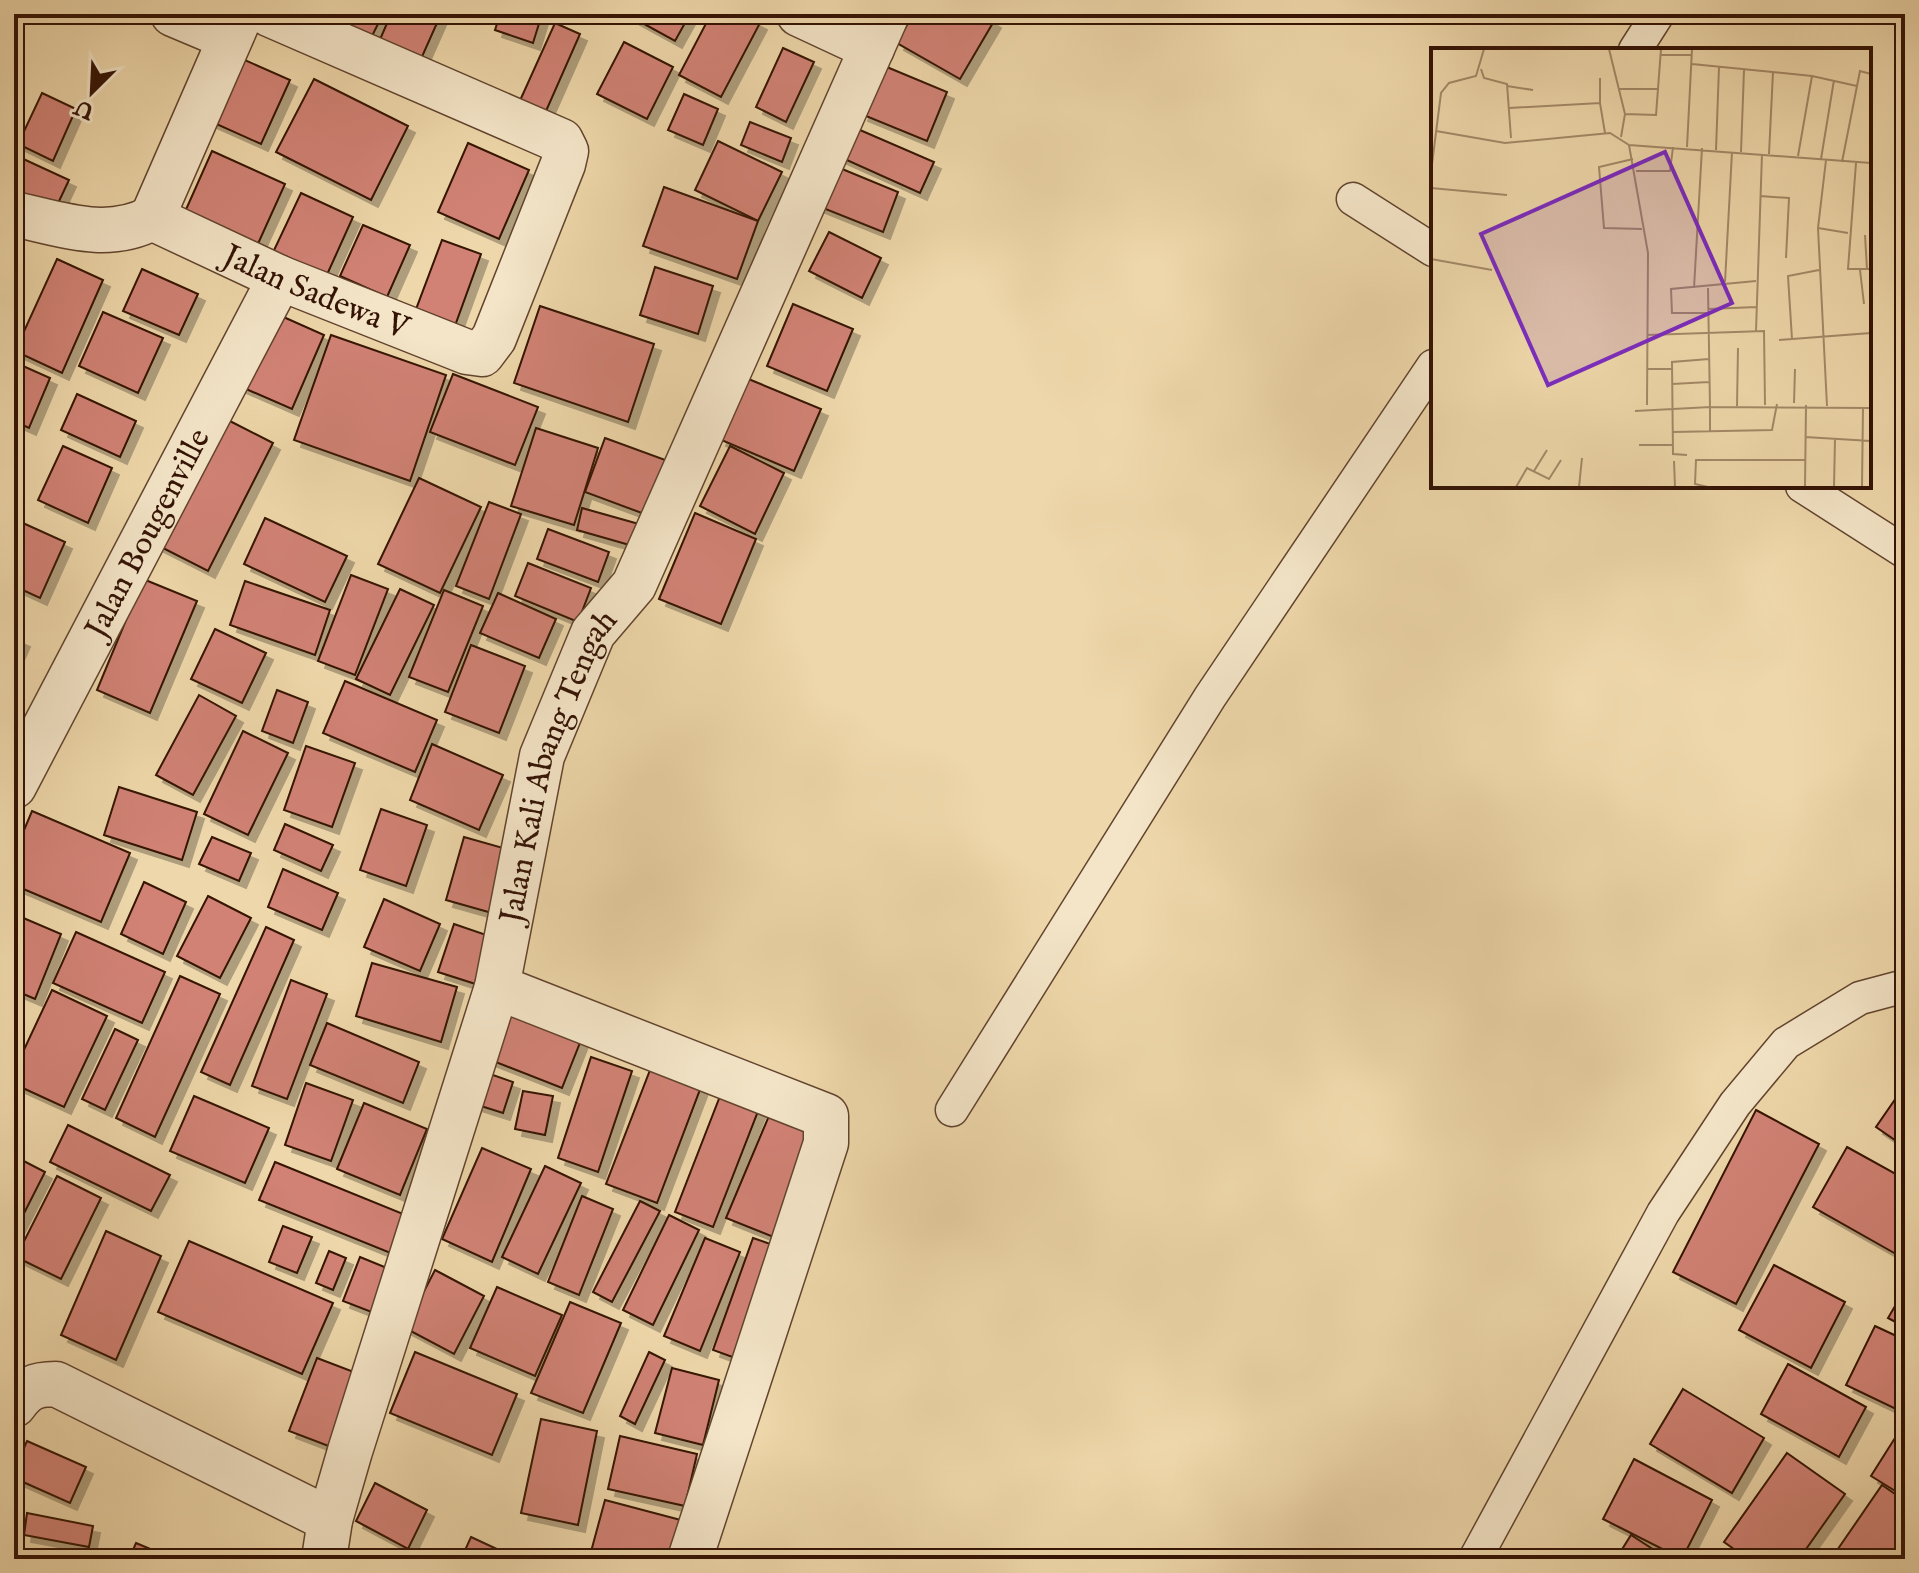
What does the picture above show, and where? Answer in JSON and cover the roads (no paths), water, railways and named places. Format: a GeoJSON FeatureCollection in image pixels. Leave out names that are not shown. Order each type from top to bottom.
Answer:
{"type":"FeatureCollection","features":[{"type":"Feature","properties":{"kind":"street"},"geometry":{"type":"LineString","coordinates":[[14,214],[100,232],[134,228],[152,218],[236,26],[173,14]]}},
{"type":"Feature","properties":{"kind":"street","name":"Jalan Sadewa V"},"geometry":{"type":"LineString","coordinates":[[152,218],[280,278],[467,352],[482,354],[494,338],[563,164],[566,151],[561,141],[269,14]]}},
{"type":"Feature","properties":{"kind":"street"},"geometry":{"type":"LineString","coordinates":[[799,14],[880,31]]}},
{"type":"Feature","properties":{"kind":"street","name":"Jalan Kali Abang Tengah"},"geometry":{"type":"LineString","coordinates":[[327,1539],[497,987],[542,756],[593,633],[634,585],[880,31]]}},
{"type":"Feature","properties":{"kind":"street","name":"Jalan Bougenville"},"geometry":{"type":"LineString","coordinates":[[14,786],[280,278]]}},
{"type":"Feature","properties":{"kind":"street"},"geometry":{"type":"LineString","coordinates":[[497,987],[826,1116],[826,1143],[690,1559]]}},
{"type":"Feature","properties":{"kind":"street"},"geometry":{"type":"LineString","coordinates":[[14,1405],[26,1390],[38,1384],[56,1384],[327,1539]]}},
{"type":"Feature","properties":{"kind":"lane"},"geometry":{"type":"LineString","coordinates":[[1636,48],[1658,14]]}},
{"type":"Feature","properties":{"kind":"lane"},"geometry":{"type":"LineString","coordinates":[[1353,199],[1431,249]]}},
{"type":"Feature","properties":{"kind":"lane"},"geometry":{"type":"LineString","coordinates":[[952,1110],[1210,697],[1431,369]]}},
{"type":"Feature","properties":{"kind":"lane"},"geometry":{"type":"LineString","coordinates":[[1805,488],[1905,552]]}},
{"type":"Feature","properties":{"kind":"lane"},"geometry":{"type":"LineString","coordinates":[[1475,1559],[1663,1213],[1735,1104],[1786,1043],[1860,998],[1905,986]]}}]}
